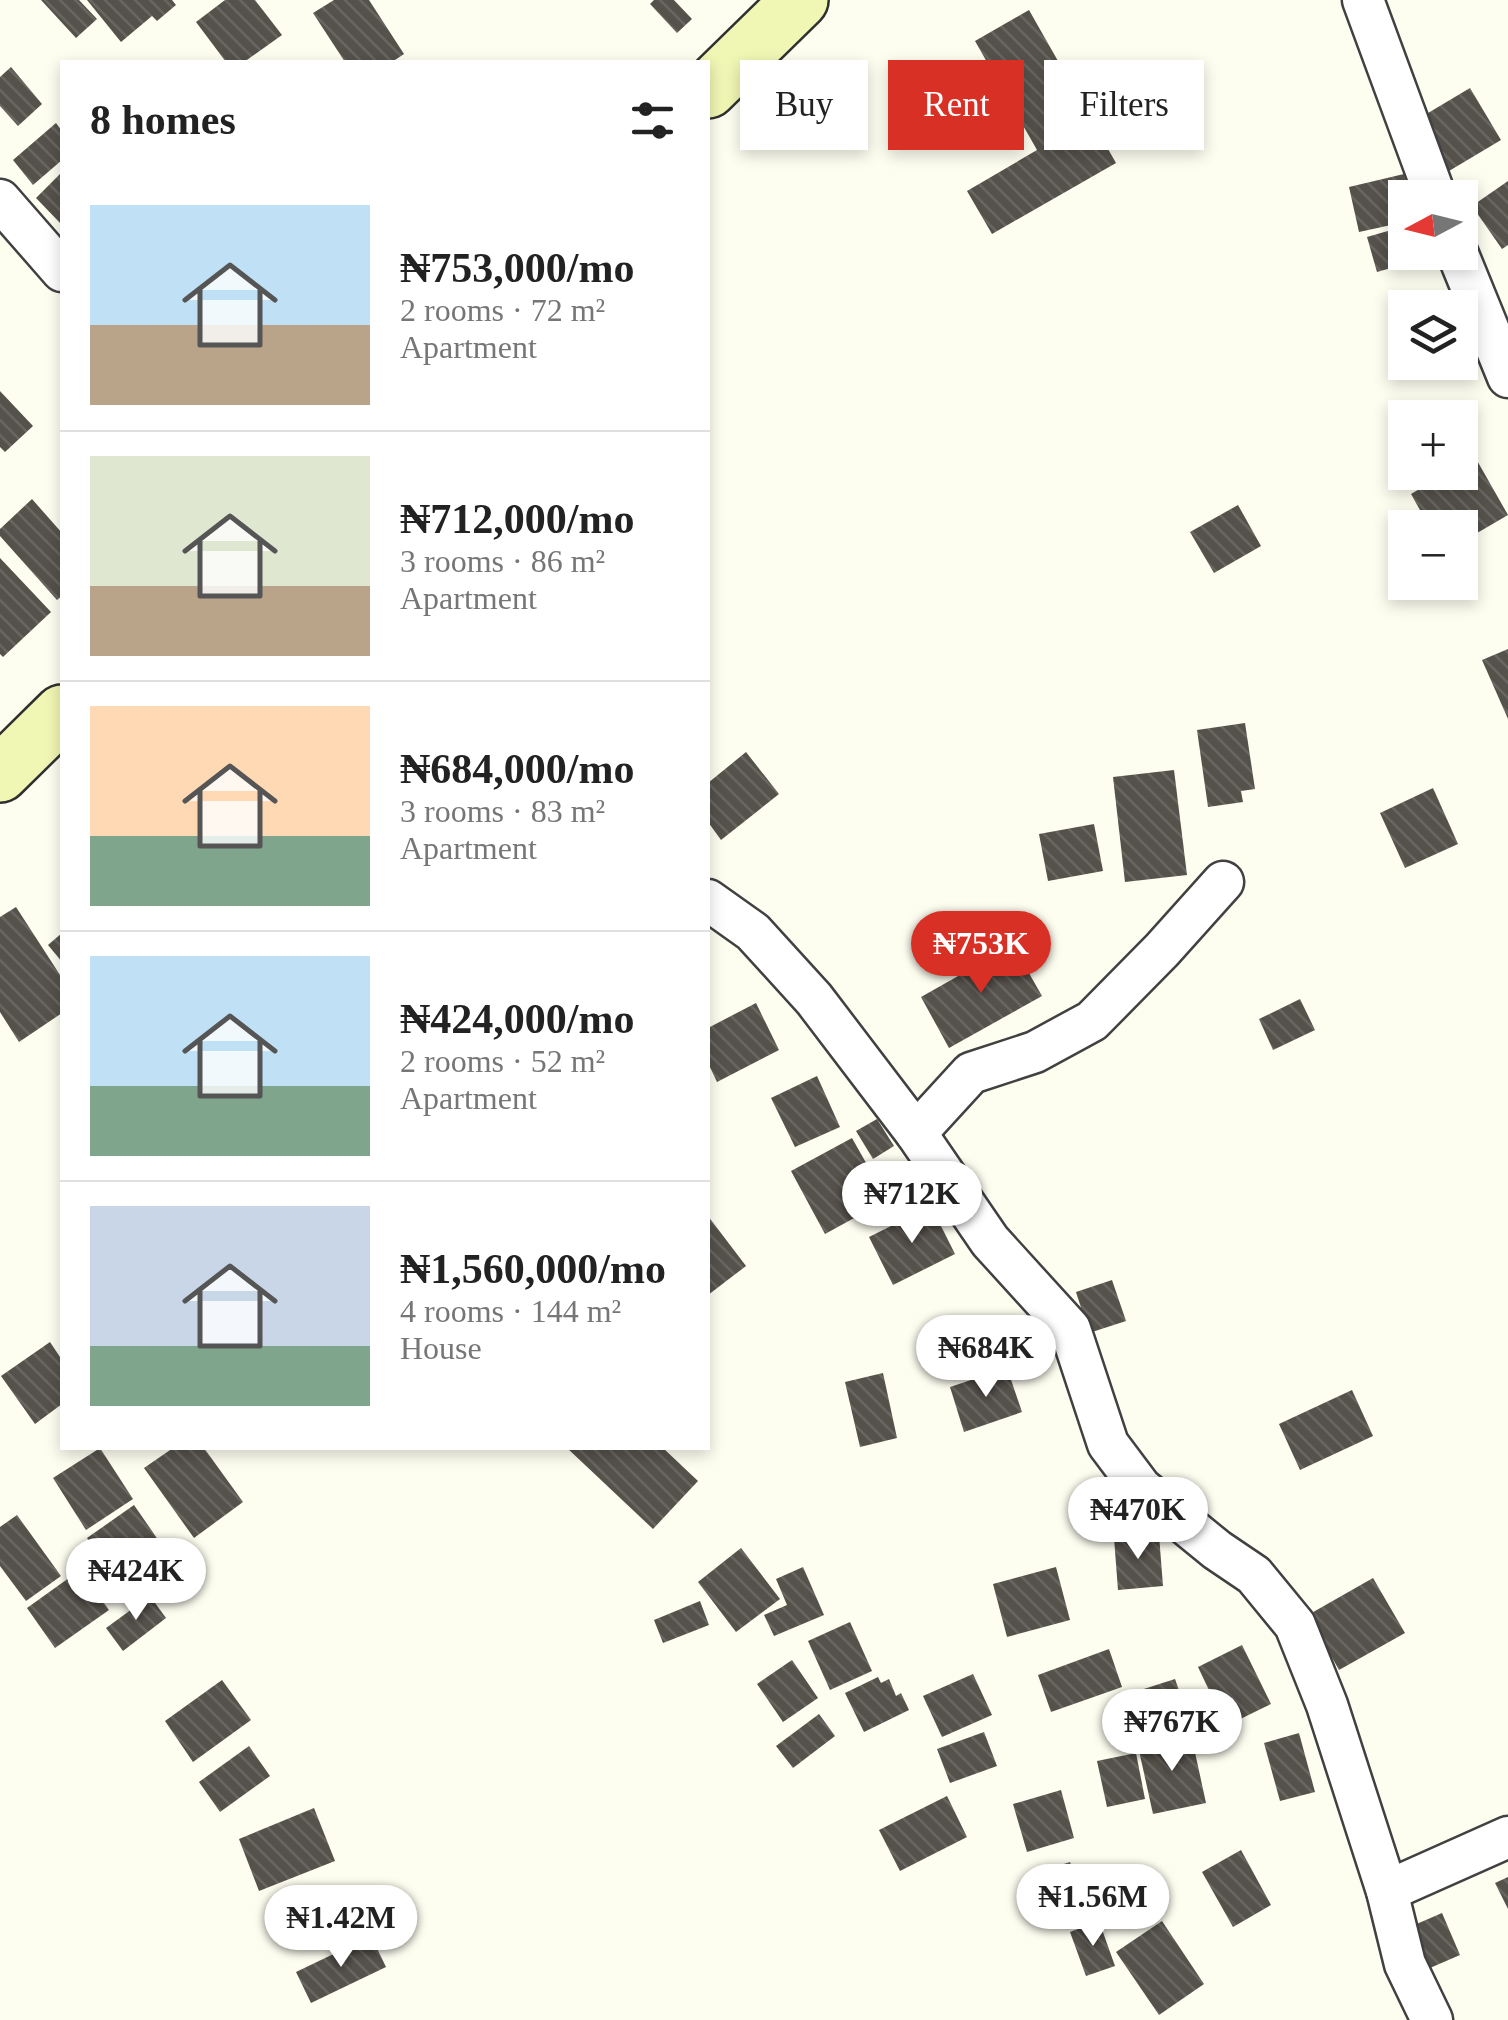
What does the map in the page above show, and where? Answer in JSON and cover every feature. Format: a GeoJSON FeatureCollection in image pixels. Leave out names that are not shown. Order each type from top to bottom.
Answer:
{"type":"FeatureCollection","features":[{"type":"Feature","properties":{"kind":"main road"},"geometry":{"type":"LineString","coordinates":[[710,88],[800,0]]}},
{"type":"Feature","properties":{"kind":"main road"},"geometry":{"type":"LineString","coordinates":[[0,774],[60,715]]}},
{"type":"Feature","properties":{"kind":"street"},"geometry":{"type":"LineString","coordinates":[[1363,0],[1429,180]]}},
{"type":"Feature","properties":{"kind":"street"},"geometry":{"type":"LineString","coordinates":[[0,200],[60,268]]}},
{"type":"Feature","properties":{"kind":"street"},"geometry":{"type":"LineString","coordinates":[[1463,270],[1508,377]]}},
{"type":"Feature","properties":{"kind":"street"},"geometry":{"type":"LineString","coordinates":[[916,1132],[971,1073],[1034,1052],[1092,1021],[1223,882]]}},
{"type":"Feature","properties":{"kind":"street"},"geometry":{"type":"LineString","coordinates":[[710,901],[753,932],[814,999],[916,1132],[990,1242],[1070,1329],[1108,1444],[1142,1488],[1254,1575],[1295,1626],[1327,1705],[1387,1891],[1404,1964],[1432,2020]]}},
{"type":"Feature","properties":{"kind":"street"},"geometry":{"type":"LineString","coordinates":[[1387,1891],[1508,1837]]}},
{"type":"Feature","properties":{"kind":"building"},"geometry":{"type":"Polygon","coordinates":[[[41,0],[79,0],[97,19],[76,38],[41,0]]]}},
{"type":"Feature","properties":{"kind":"building"},"geometry":{"type":"Polygon","coordinates":[[[87,0],[172,0],[176,5],[157,21],[152,16],[121,42],[87,0]]]}},
{"type":"Feature","properties":{"kind":"building"},"geometry":{"type":"Polygon","coordinates":[[[225,0],[255,0],[282,35],[247,60],[224,60],[196,22],[225,0]]]}},
{"type":"Feature","properties":{"kind":"building"},"geometry":{"type":"Polygon","coordinates":[[[334,0],[369,0],[404,54],[395,60],[344,60],[313,13],[334,0]]]}},
{"type":"Feature","properties":{"kind":"building"},"geometry":{"type":"Polygon","coordinates":[[[654,0],[674,0],[692,19],[677,33],[650,4],[654,0]]]}},
{"type":"Feature","properties":{"kind":"building"},"geometry":{"type":"Polygon","coordinates":[[[1029,10],[1057,60],[1044,60],[1044,150],[1109,150],[1116,163],[992,234],[967,191],[1037,150],[1024,127],[1024,60],[986,60],[975,41],[1029,10]]]}},
{"type":"Feature","properties":{"kind":"building"},"geometry":{"type":"Polygon","coordinates":[[[11,67],[42,104],[18,126],[0,106],[0,77],[11,67]]]}},
{"type":"Feature","properties":{"kind":"building"},"geometry":{"type":"Polygon","coordinates":[[[1470,88],[1501,140],[1449,171],[1418,119],[1470,88]]]}},
{"type":"Feature","properties":{"kind":"building"},"geometry":{"type":"Polygon","coordinates":[[[56,123],[60,128],[60,162],[33,185],[13,160],[56,123]]]}},
{"type":"Feature","properties":{"kind":"building"},"geometry":{"type":"Polygon","coordinates":[[[60,174],[60,223],[36,198],[60,174]]]}},
{"type":"Feature","properties":{"kind":"building"},"geometry":{"type":"Polygon","coordinates":[[[1404,174],[1405,180],[1388,180],[1388,226],[1359,232],[1349,187],[1404,174]]]}},
{"type":"Feature","properties":{"kind":"building"},"geometry":{"type":"Polygon","coordinates":[[[1508,181],[1508,245],[1502,249],[1478,215],[1478,202],[1508,181]]]}},
{"type":"Feature","properties":{"kind":"building"},"geometry":{"type":"Polygon","coordinates":[[[1388,231],[1388,269],[1377,272],[1367,237],[1388,231]]]}},
{"type":"Feature","properties":{"kind":"building"},"geometry":{"type":"Polygon","coordinates":[[[0,391],[33,426],[5,452],[0,447],[0,391]]]}},
{"type":"Feature","properties":{"kind":"building"},"geometry":{"type":"Polygon","coordinates":[[[1478,462],[1508,515],[1478,532],[1478,510],[1420,510],[1411,494],[1418,490],[1478,490],[1478,462]]]}},
{"type":"Feature","properties":{"kind":"building"},"geometry":{"type":"Polygon","coordinates":[[[32,499],[60,531],[60,598],[57,600],[0,536],[0,529],[32,499]]]}},
{"type":"Feature","properties":{"kind":"building"},"geometry":{"type":"Polygon","coordinates":[[[1238,505],[1261,546],[1214,573],[1190,532],[1238,505]]]}},
{"type":"Feature","properties":{"kind":"building"},"geometry":{"type":"Polygon","coordinates":[[[0,558],[51,612],[3,657],[0,654],[0,558]]]}},
{"type":"Feature","properties":{"kind":"building"},"geometry":{"type":"Polygon","coordinates":[[[1508,649],[1508,719],[1482,660],[1508,649]]]}},
{"type":"Feature","properties":{"kind":"building"},"geometry":{"type":"Polygon","coordinates":[[[1245,723],[1255,789],[1241,791],[1243,802],[1208,807],[1197,730],[1245,723]]]}},
{"type":"Feature","properties":{"kind":"building"},"geometry":{"type":"Polygon","coordinates":[[[746,752],[779,794],[721,840],[710,825],[710,781],[746,752]]]}},
{"type":"Feature","properties":{"kind":"building"},"geometry":{"type":"Polygon","coordinates":[[[1174,770],[1187,875],[1125,882],[1113,777],[1174,770]]]}},
{"type":"Feature","properties":{"kind":"building"},"geometry":{"type":"Polygon","coordinates":[[[1433,788],[1458,844],[1405,868],[1380,813],[1433,788]]]}},
{"type":"Feature","properties":{"kind":"building"},"geometry":{"type":"Polygon","coordinates":[[[1094,824],[1103,871],[1048,881],[1039,834],[1094,824]]]}},
{"type":"Feature","properties":{"kind":"building"},"geometry":{"type":"Polygon","coordinates":[[[16,907],[60,975],[60,1014],[19,1042],[0,1012],[0,917],[16,907]]]}},
{"type":"Feature","properties":{"kind":"building"},"geometry":{"type":"Polygon","coordinates":[[[60,935],[60,960],[48,945],[60,935]]]}},
{"type":"Feature","properties":{"kind":"building"},"geometry":{"type":"Polygon","coordinates":[[[1013,945],[1042,996],[949,1048],[921,997],[1013,945]]]}},
{"type":"Feature","properties":{"kind":"building"},"geometry":{"type":"Polygon","coordinates":[[[1300,999],[1315,1030],[1273,1050],[1259,1019],[1300,999]]]}},
{"type":"Feature","properties":{"kind":"building"},"geometry":{"type":"Polygon","coordinates":[[[756,1003],[779,1050],[717,1082],[710,1067],[710,1027],[756,1003]]]}},
{"type":"Feature","properties":{"kind":"building"},"geometry":{"type":"Polygon","coordinates":[[[817,1076],[840,1127],[795,1147],[771,1098],[817,1076]]]}},
{"type":"Feature","properties":{"kind":"building"},"geometry":{"type":"Polygon","coordinates":[[[877,1119],[894,1146],[873,1159],[856,1131],[877,1119]]]}},
{"type":"Feature","properties":{"kind":"building"},"geometry":{"type":"Polygon","coordinates":[[[852,1138],[887,1200],[825,1234],[791,1171],[852,1138]]]}},
{"type":"Feature","properties":{"kind":"building"},"geometry":{"type":"Polygon","coordinates":[[[931,1206],[955,1254],[893,1285],[869,1237],[931,1206]]]}},
{"type":"Feature","properties":{"kind":"building"},"geometry":{"type":"Polygon","coordinates":[[[710,1219],[746,1266],[710,1293],[710,1219]]]}},
{"type":"Feature","properties":{"kind":"building"},"geometry":{"type":"Polygon","coordinates":[[[1112,1280],[1126,1321],[1089,1333],[1076,1292],[1112,1280]]]}},
{"type":"Feature","properties":{"kind":"building"},"geometry":{"type":"Polygon","coordinates":[[[50,1342],[60,1357],[60,1405],[35,1424],[1,1376],[50,1342]]]}},
{"type":"Feature","properties":{"kind":"building"},"geometry":{"type":"Polygon","coordinates":[[[1007,1368],[1022,1412],[964,1432],[950,1387],[1007,1368]]]}},
{"type":"Feature","properties":{"kind":"building"},"geometry":{"type":"Polygon","coordinates":[[[883,1373],[897,1438],[860,1447],[845,1382],[883,1373]]]}},
{"type":"Feature","properties":{"kind":"building"},"geometry":{"type":"Polygon","coordinates":[[[1352,1390],[1373,1436],[1300,1470],[1279,1424],[1352,1390]]]}},
{"type":"Feature","properties":{"kind":"building"},"geometry":{"type":"Polygon","coordinates":[[[101,1450],[133,1499],[86,1530],[53,1478],[101,1450]]]}},
{"type":"Feature","properties":{"kind":"building"},"geometry":{"type":"Polygon","coordinates":[[[170,1450],[205,1450],[243,1502],[194,1538],[144,1468],[170,1450]]]}},
{"type":"Feature","properties":{"kind":"building"},"geometry":{"type":"Polygon","coordinates":[[[569,1450],[665,1450],[698,1481],[653,1529],[569,1450]]]}},
{"type":"Feature","properties":{"kind":"building"},"geometry":{"type":"Polygon","coordinates":[[[134,1505],[170,1557],[122,1590],[87,1538],[134,1505]]]}},
{"type":"Feature","properties":{"kind":"building"},"geometry":{"type":"Polygon","coordinates":[[[17,1515],[61,1576],[26,1601],[0,1566],[0,1527],[17,1515]]]}},
{"type":"Feature","properties":{"kind":"building"},"geometry":{"type":"Polygon","coordinates":[[[1159,1535],[1163,1586],[1118,1590],[1114,1538],[1159,1535]]]}},
{"type":"Feature","properties":{"kind":"building"},"geometry":{"type":"Polygon","coordinates":[[[741,1548],[780,1599],[736,1632],[698,1582],[741,1548]]]}},
{"type":"Feature","properties":{"kind":"building"},"geometry":{"type":"Polygon","coordinates":[[[803,1567],[824,1615],[774,1636],[764,1615],[787,1605],[776,1579],[803,1567]]]}},
{"type":"Feature","properties":{"kind":"building"},"geometry":{"type":"Polygon","coordinates":[[[1056,1567],[1070,1620],[1007,1637],[993,1584],[1056,1567]]]}},
{"type":"Feature","properties":{"kind":"building"},"geometry":{"type":"Polygon","coordinates":[[[80,1570],[109,1610],[55,1648],[27,1608],[80,1570]]]}},
{"type":"Feature","properties":{"kind":"building"},"geometry":{"type":"Polygon","coordinates":[[[1373,1578],[1405,1633],[1339,1670],[1308,1615],[1373,1578]]]}},
{"type":"Feature","properties":{"kind":"building"},"geometry":{"type":"Polygon","coordinates":[[[150,1596],[166,1618],[123,1651],[106,1628],[150,1596]]]}},
{"type":"Feature","properties":{"kind":"building"},"geometry":{"type":"Polygon","coordinates":[[[700,1601],[709,1625],[663,1643],[654,1620],[700,1601]]]}},
{"type":"Feature","properties":{"kind":"building"},"geometry":{"type":"Polygon","coordinates":[[[850,1622],[872,1671],[830,1690],[808,1641],[850,1622]]]}},
{"type":"Feature","properties":{"kind":"building"},"geometry":{"type":"Polygon","coordinates":[[[1242,1645],[1271,1704],[1226,1726],[1198,1667],[1242,1645]]]}},
{"type":"Feature","properties":{"kind":"building"},"geometry":{"type":"Polygon","coordinates":[[[1109,1649],[1122,1687],[1051,1712],[1038,1675],[1109,1649]]]}},
{"type":"Feature","properties":{"kind":"building"},"geometry":{"type":"Polygon","coordinates":[[[792,1660],[818,1698],[783,1722],[757,1684],[792,1660]]]}},
{"type":"Feature","properties":{"kind":"building"},"geometry":{"type":"Polygon","coordinates":[[[973,1674],[992,1715],[942,1737],[923,1696],[973,1674]]]}},
{"type":"Feature","properties":{"kind":"building"},"geometry":{"type":"Polygon","coordinates":[[[878,1677],[881,1683],[889,1679],[896,1696],[901,1693],[909,1710],[864,1732],[845,1693],[878,1677]]]}},
{"type":"Feature","properties":{"kind":"building"},"geometry":{"type":"Polygon","coordinates":[[[1175,1679],[1189,1719],[1136,1737],[1122,1696],[1175,1679]]]}},
{"type":"Feature","properties":{"kind":"building"},"geometry":{"type":"Polygon","coordinates":[[[222,1680],[251,1720],[193,1762],[165,1721],[222,1680]]]}},
{"type":"Feature","properties":{"kind":"building"},"geometry":{"type":"Polygon","coordinates":[[[819,1714],[835,1736],[793,1768],[776,1746],[819,1714]]]}},
{"type":"Feature","properties":{"kind":"building"},"geometry":{"type":"Polygon","coordinates":[[[984,1732],[997,1766],[950,1783],[937,1749],[984,1732]]]}},
{"type":"Feature","properties":{"kind":"building"},"geometry":{"type":"Polygon","coordinates":[[[1299,1733],[1315,1792],[1280,1801],[1264,1743],[1299,1733]]]}},
{"type":"Feature","properties":{"kind":"building"},"geometry":{"type":"Polygon","coordinates":[[[1191,1734],[1206,1803],[1153,1814],[1138,1746],[1191,1734]]]}},
{"type":"Feature","properties":{"kind":"building"},"geometry":{"type":"Polygon","coordinates":[[[249,1746],[270,1776],[220,1812],[199,1782],[249,1746]]]}},
{"type":"Feature","properties":{"kind":"building"},"geometry":{"type":"Polygon","coordinates":[[[1136,1753],[1145,1799],[1107,1807],[1097,1761],[1136,1753]]]}},
{"type":"Feature","properties":{"kind":"building"},"geometry":{"type":"Polygon","coordinates":[[[1061,1790],[1074,1838],[1027,1852],[1013,1804],[1061,1790]]]}},
{"type":"Feature","properties":{"kind":"building"},"geometry":{"type":"Polygon","coordinates":[[[947,1796],[967,1837],[900,1871],[879,1830],[947,1796]]]}},
{"type":"Feature","properties":{"kind":"building"},"geometry":{"type":"Polygon","coordinates":[[[314,1808],[335,1861],[259,1891],[239,1839],[314,1808]]]}},
{"type":"Feature","properties":{"kind":"building"},"geometry":{"type":"Polygon","coordinates":[[[1241,1850],[1271,1905],[1233,1927],[1202,1872],[1241,1850]]]}},
{"type":"Feature","properties":{"kind":"building"},"geometry":{"type":"Polygon","coordinates":[[[1070,1862],[1083,1901],[1038,1916],[1025,1877],[1070,1862]]]}},
{"type":"Feature","properties":{"kind":"building"},"geometry":{"type":"Polygon","coordinates":[[[1508,1877],[1508,1909],[1495,1883],[1508,1877]]]}},
{"type":"Feature","properties":{"kind":"building"},"geometry":{"type":"Polygon","coordinates":[[[1442,1913],[1460,1955],[1423,1971],[1405,1929],[1442,1913]]]}},
{"type":"Feature","properties":{"kind":"building"},"geometry":{"type":"Polygon","coordinates":[[[1099,1921],[1115,1966],[1086,1976],[1070,1932],[1099,1921]]]}},
{"type":"Feature","properties":{"kind":"building"},"geometry":{"type":"Polygon","coordinates":[[[1162,1921],[1204,1984],[1159,2015],[1116,1952],[1162,1921]]]}},
{"type":"Feature","properties":{"kind":"building"},"geometry":{"type":"Polygon","coordinates":[[[371,1936],[386,1967],[311,2003],[296,1972],[371,1936]]]}}]}
